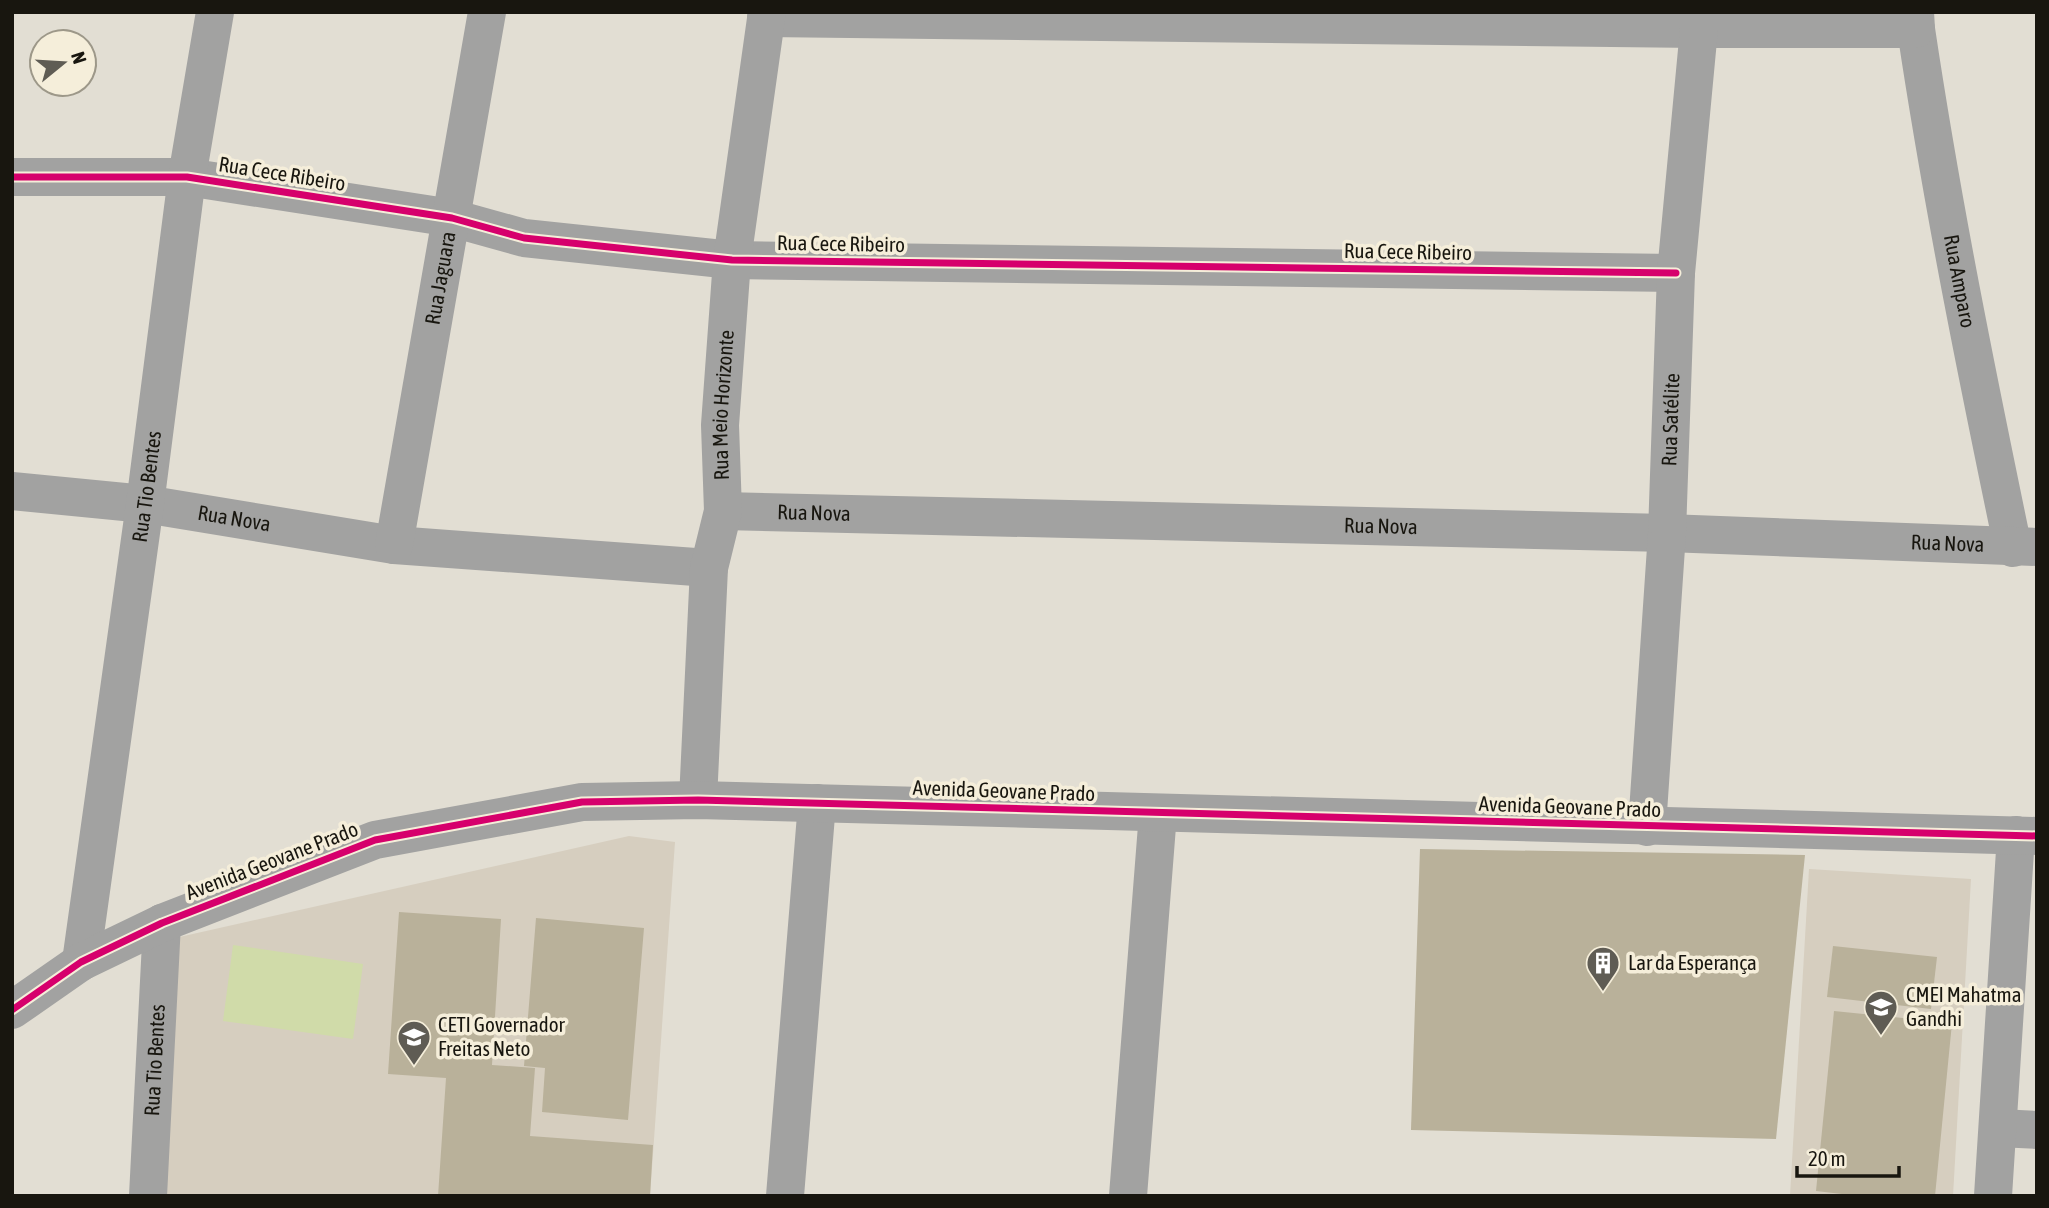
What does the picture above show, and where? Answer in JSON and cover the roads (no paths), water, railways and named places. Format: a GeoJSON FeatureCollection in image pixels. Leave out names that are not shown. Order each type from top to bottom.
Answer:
{"type":"FeatureCollection","features":[{"type":"Feature","properties":{"kind":"street","name":"Rua Tio Bentes"},"geometry":{"type":"LineString","coordinates":[[82,962],[187,177],[215,12]]}},
{"type":"Feature","properties":{"kind":"street","name":"Rua Jaguara"},"geometry":{"type":"LineString","coordinates":[[394,545],[487,12]]}},
{"type":"Feature","properties":{"kind":"street"},"geometry":{"type":"LineString","coordinates":[[766,15],[1916,21]]}},
{"type":"Feature","properties":{"kind":"street","name":"Rua Meio Horizonte"},"geometry":{"type":"LineString","coordinates":[[698,800],[709,568],[723,511],[720,425],[732,260],[766,15]]}},
{"type":"Feature","properties":{"kind":"street","name":"Rua Satélite"},"geometry":{"type":"LineString","coordinates":[[1647,827],[1667,533],[1676,273],[1699,20]]}},
{"type":"Feature","properties":{"kind":"street","name":"Rua Amparo"},"geometry":{"type":"LineString","coordinates":[[1916,21],[1937,169],[1969,337],[2025,548]]}},
{"type":"Feature","properties":{"kind":"street","name":"Rua Cece Ribeiro"},"geometry":{"type":"LineString","coordinates":[[12,177],[187,177],[453,218],[524,238],[732,260],[1676,273]]}},
{"type":"Feature","properties":{"kind":"street","name":"Rua Nova"},"geometry":{"type":"LineString","coordinates":[[12,491],[145,504],[394,545],[709,568]]}},
{"type":"Feature","properties":{"kind":"street","name":"Rua Nova"},"geometry":{"type":"LineString","coordinates":[[723,511],[1667,533],[2025,548]]}},
{"type":"Feature","properties":{"kind":"street","name":"Avenida Geovane Prado"},"geometry":{"type":"LineString","coordinates":[[12,1010],[82,962],[162,923],[375,840],[582,802],[698,800],[2026,836]]}},
{"type":"Feature","properties":{"kind":"street"},"geometry":{"type":"LineString","coordinates":[[785,1196],[817,803]]}},
{"type":"Feature","properties":{"kind":"street"},"geometry":{"type":"LineString","coordinates":[[1128,1196],[1158,813]]}},
{"type":"Feature","properties":{"kind":"street"},"geometry":{"type":"LineString","coordinates":[[1993,1196],[2026,836]]}},
{"type":"Feature","properties":{"kind":"street","name":"Rua Tio Bentes"},"geometry":{"type":"LineString","coordinates":[[148,1196],[162,923]]}},
{"type":"Feature","properties":{"kind":"street"},"geometry":{"type":"LineString","coordinates":[[1999,1128],[2037,1130]]}},
{"type":"Feature","properties":{"kind":"place","name":"Lar da Esperança"},"geometry":{"type":"Point","coordinates":[1603,993]}},
{"type":"Feature","properties":{"kind":"place","name":"CMEI Mahatma Gandhi"},"geometry":{"type":"Point","coordinates":[1881,1037]}},
{"type":"Feature","properties":{"kind":"place","name":"CETI Governador Freitas Neto"},"geometry":{"type":"Point","coordinates":[414,1067]}}]}
